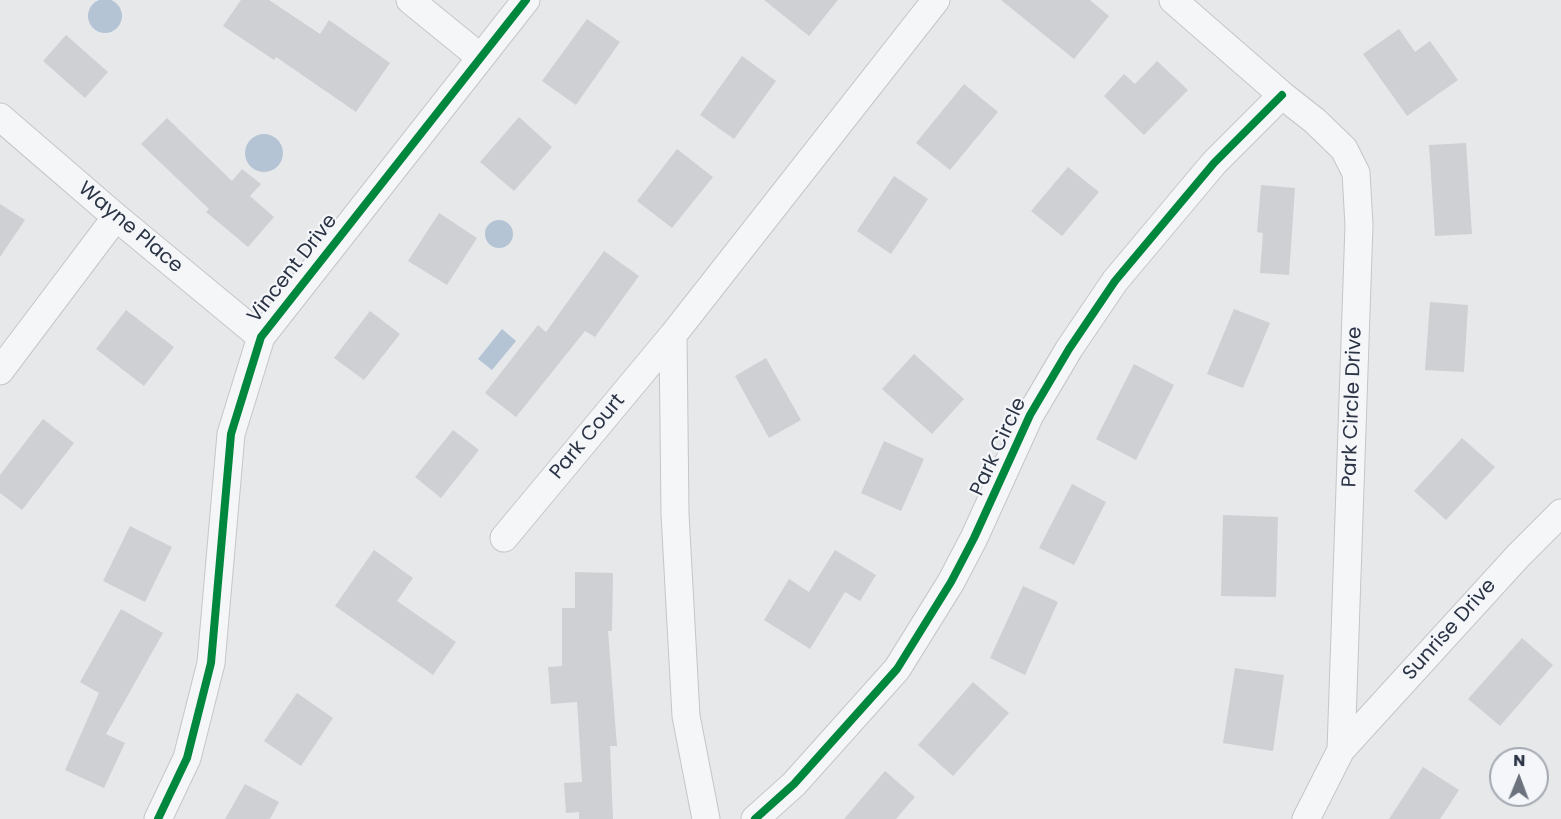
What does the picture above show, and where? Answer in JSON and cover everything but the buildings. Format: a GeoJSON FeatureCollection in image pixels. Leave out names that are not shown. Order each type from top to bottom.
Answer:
{"type":"FeatureCollection","features":[{"type":"Feature","properties":{"kind":"street"},"geometry":{"type":"LineString","coordinates":[[410,0],[480,57]]}},
{"type":"Feature","properties":{"kind":"street","name":"Vincent Drive"},"geometry":{"type":"LineString","coordinates":[[158,819],[187,758],[212,663],[231,435],[261,337],[526,0]]}},
{"type":"Feature","properties":{"kind":"street"},"geometry":{"type":"LineString","coordinates":[[706,819],[686,716],[675,514],[673,335],[936,0]]}},
{"type":"Feature","properties":{"kind":"street"},"geometry":{"type":"LineString","coordinates":[[1173,0],[1282,95]]}},
{"type":"Feature","properties":{"kind":"street","name":"Park Circle Drive"},"geometry":{"type":"LineString","coordinates":[[1282,95],[1305,111],[1344,149],[1352,164],[1357,184],[1359,225],[1341,750]]}},
{"type":"Feature","properties":{"kind":"street","name":"Park Circle"},"geometry":{"type":"LineString","coordinates":[[755,819],[794,784],[897,669],[951,582],[974,538],[1030,416],[1069,349],[1115,281],[1198,181],[1282,95]]}},
{"type":"Feature","properties":{"kind":"street","name":"Wayne Place"},"geometry":{"type":"LineString","coordinates":[[0,117],[261,337]]}},
{"type":"Feature","properties":{"kind":"street"},"geometry":{"type":"LineString","coordinates":[[0,371],[116,217]]}},
{"type":"Feature","properties":{"kind":"street","name":"Park Court"},"geometry":{"type":"LineString","coordinates":[[504,538],[673,335]]}},
{"type":"Feature","properties":{"kind":"street","name":"Sunrise Drive"},"geometry":{"type":"LineString","coordinates":[[1341,750],[1518,556],[1561,513]]}},
{"type":"Feature","properties":{"kind":"street"},"geometry":{"type":"LineString","coordinates":[[1306,819],[1341,750]]}},
{"type":"Feature","properties":{"kind":"water"},"geometry":{"type":"Polygon","coordinates":[[[105,-1],[117,4],[122,16],[117,28],[105,33],[93,28],[88,16],[93,4],[105,-1]]]}},
{"type":"Feature","properties":{"kind":"water"},"geometry":{"type":"Polygon","coordinates":[[[264,134],[277,140],[283,153],[277,166],[264,172],[251,166],[245,153],[251,140],[264,134]]]}},
{"type":"Feature","properties":{"kind":"water"},"geometry":{"type":"Polygon","coordinates":[[[499,220],[509,224],[513,234],[509,244],[499,248],[489,244],[485,234],[489,224],[499,220]]]}},
{"type":"Feature","properties":{"kind":"water"},"geometry":{"type":"Polygon","coordinates":[[[502,329],[516,341],[492,370],[478,359],[502,329]]]}},
{"type":"Feature","properties":{"kind":"cycle path"},"geometry":{"type":"LineString","coordinates":[[158,819],[187,758],[211,663],[231,434],[261,337],[526,0]]}},
{"type":"Feature","properties":{"kind":"cycle path"},"geometry":{"type":"LineString","coordinates":[[755,819],[794,784],[897,669],[951,582],[974,538],[1030,415],[1069,349],[1115,281],[1214,163],[1282,95]]}}]}
